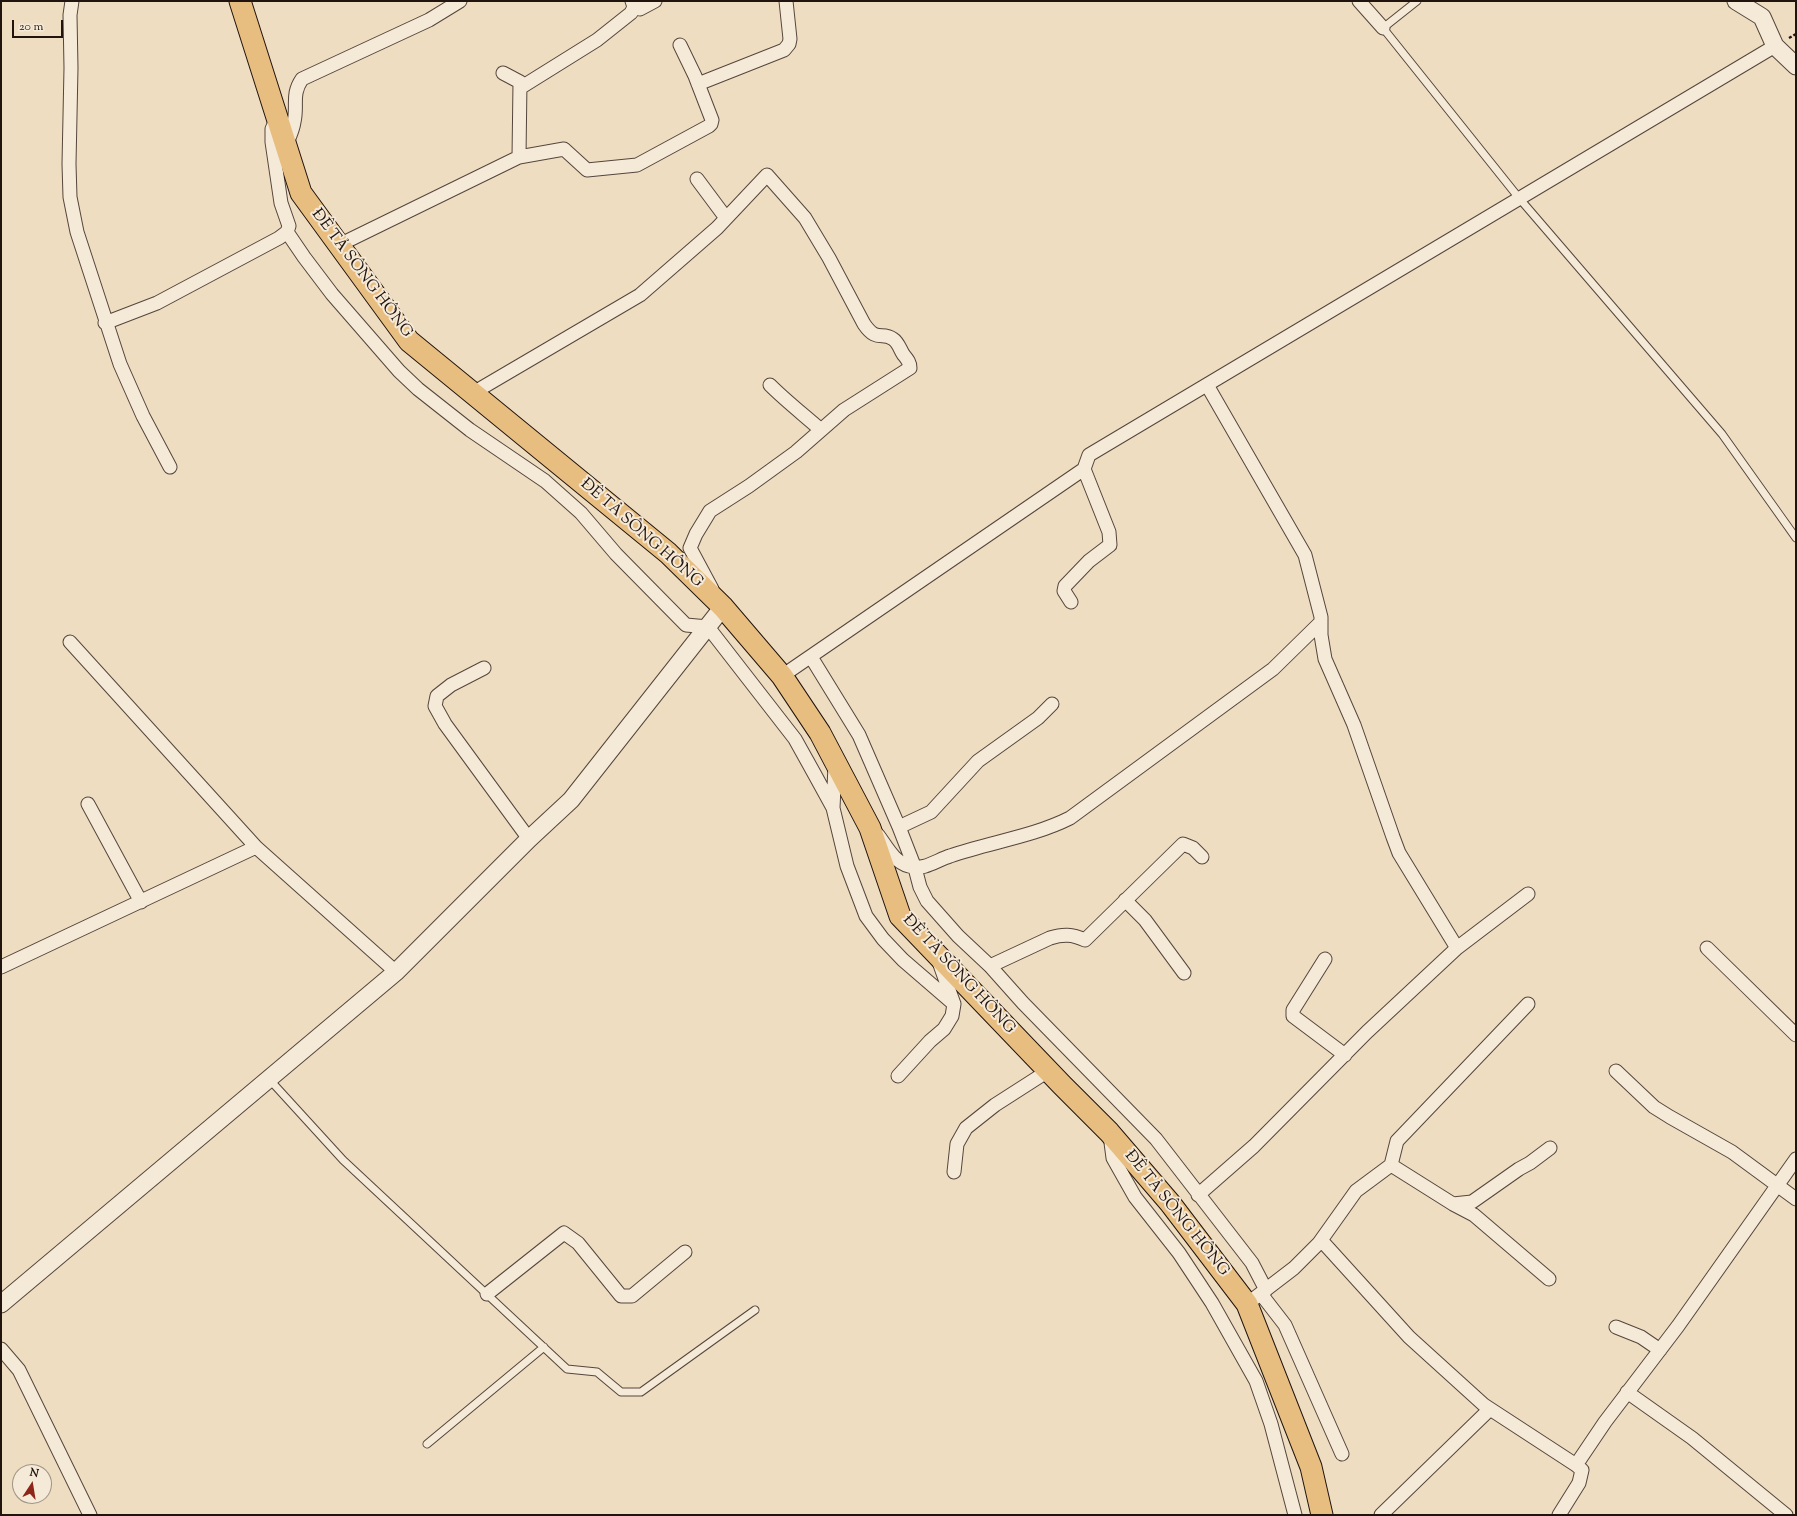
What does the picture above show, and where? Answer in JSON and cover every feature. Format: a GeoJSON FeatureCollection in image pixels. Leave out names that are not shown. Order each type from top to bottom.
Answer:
{"type":"FeatureCollection","features":[{"type":"Feature","properties":{"kind":"main road","name":"ĐÊ TẢ SÔNG HỒNG"},"geometry":{"type":"LineString","coordinates":[[240,1],[301,193],[410,341],[668,553],[723,607],[782,676],[820,733],[870,828],[900,916],[1048,1071],[1109,1132],[1170,1203],[1258,1296],[1275,1379],[1311,1467],[1322,1515]]}},
{"type":"Feature","properties":{"kind":"street"},"geometry":{"type":"LineString","coordinates":[[72,1],[70,15],[71,68],[69,164],[70,197],[77,232],[120,364],[143,416],[170,467]]}},
{"type":"Feature","properties":{"kind":"street"},"geometry":{"type":"LineString","coordinates":[[286,146],[295,121],[294,99],[297,86],[302,79],[429,20],[460,1]]}},
{"type":"Feature","properties":{"kind":"street"},"geometry":{"type":"LineString","coordinates":[[520,88],[597,40],[626,18],[633,4],[640,9],[655,1]]}},
{"type":"Feature","properties":{"kind":"street"},"geometry":{"type":"LineString","coordinates":[[698,84],[784,50],[789,44],[790,39],[786,1]]}},
{"type":"Feature","properties":{"kind":"street"},"geometry":{"type":"LineString","coordinates":[[1360,1],[1383,28]]}},
{"type":"Feature","properties":{"kind":"street"},"geometry":{"type":"LineString","coordinates":[[1736,1],[1762,17],[1774,46],[1796,66]]}},
{"type":"Feature","properties":{"kind":"street"},"geometry":{"type":"LineString","coordinates":[[339,245],[519,157],[564,149],[588,170],[637,165],[711,124],[712,120],[698,84],[680,45]]}},
{"type":"Feature","properties":{"kind":"street"},"geometry":{"type":"LineString","coordinates":[[782,676],[1084,468],[1089,455],[1774,46]]}},
{"type":"Feature","properties":{"kind":"street"},"geometry":{"type":"LineString","coordinates":[[503,73],[520,82],[519,157]]}},
{"type":"Feature","properties":{"kind":"street"},"geometry":{"type":"LineString","coordinates":[[106,322],[157,303],[287,232],[289,226],[281,203],[272,142],[272,129],[277,118]]}},
{"type":"Feature","properties":{"kind":"street"},"geometry":{"type":"LineString","coordinates":[[1,1304],[396,972],[529,839],[572,800],[723,607],[690,548],[696,534],[710,511],[749,486],[796,452],[844,410],[907,371],[910,368],[910,363],[897,342],[892,337],[875,335],[870,332],[805,218],[767,175],[726,218],[640,294],[473,393]]}},
{"type":"Feature","properties":{"kind":"street"},"geometry":{"type":"LineString","coordinates":[[697,180],[726,218]]}},
{"type":"Feature","properties":{"kind":"street"},"geometry":{"type":"LineString","coordinates":[[287,232],[332,294],[400,371],[418,389],[470,430],[545,481],[581,513],[616,554],[686,624],[708,627],[795,739],[833,808],[847,866],[866,916],[883,939],[903,960],[954,1004]]}},
{"type":"Feature","properties":{"kind":"street"},"geometry":{"type":"LineString","coordinates":[[770,385],[786,402],[800,411],[821,430]]}},
{"type":"Feature","properties":{"kind":"street"},"geometry":{"type":"LineString","coordinates":[[1206,385],[1305,555],[1321,617],[1321,635],[1325,658],[1354,725],[1399,853],[1458,948]]}},
{"type":"Feature","properties":{"kind":"street"},"geometry":{"type":"LineString","coordinates":[[1071,602],[1064,591],[1065,586],[1089,561],[1110,545],[1109,532],[1084,468]]}},
{"type":"Feature","properties":{"kind":"street"},"geometry":{"type":"LineString","coordinates":[[870,828],[878,834],[895,859],[915,868],[927,866],[957,854],[1030,834],[1053,826],[1070,818],[1273,669],[1312,633],[1321,622]]}},
{"type":"Feature","properties":{"kind":"street"},"geometry":{"type":"LineString","coordinates":[[70,642],[256,847],[396,972]]}},
{"type":"Feature","properties":{"kind":"street"},"geometry":{"type":"LineString","coordinates":[[811,657],[859,735],[899,827],[915,868],[920,887],[927,901],[958,936],[990,966],[1156,1139],[1252,1263],[1258,1296],[1285,1325],[1342,1454]]}},
{"type":"Feature","properties":{"kind":"street"},"geometry":{"type":"LineString","coordinates":[[484,668],[451,685],[437,696],[435,706],[445,724],[529,839]]}},
{"type":"Feature","properties":{"kind":"street"},"geometry":{"type":"LineString","coordinates":[[899,827],[931,812],[978,762],[1038,718],[1052,704]]}},
{"type":"Feature","properties":{"kind":"street"},"geometry":{"type":"LineString","coordinates":[[833,808],[835,760]]}},
{"type":"Feature","properties":{"kind":"street"},"geometry":{"type":"LineString","coordinates":[[88,804],[141,902]]}},
{"type":"Feature","properties":{"kind":"street"},"geometry":{"type":"LineString","coordinates":[[990,966],[1055,936],[1074,935],[1085,940],[1183,844],[1193,848],[1202,857]]}},
{"type":"Feature","properties":{"kind":"street"},"geometry":{"type":"LineString","coordinates":[[1,967],[256,847]]}},
{"type":"Feature","properties":{"kind":"street"},"geometry":{"type":"LineString","coordinates":[[1198,1195],[1254,1146],[1345,1055],[1458,948],[1528,894]]}},
{"type":"Feature","properties":{"kind":"street"},"geometry":{"type":"LineString","coordinates":[[1126,900],[1145,920],[1184,973]]}},
{"type":"Feature","properties":{"kind":"street"},"geometry":{"type":"LineString","coordinates":[[1707,948],[1796,1035]]}},
{"type":"Feature","properties":{"kind":"street"},"geometry":{"type":"LineString","coordinates":[[898,1076],[930,1041],[944,1029],[952,1016],[954,1004],[936,953]]}},
{"type":"Feature","properties":{"kind":"street"},"geometry":{"type":"LineString","coordinates":[[1325,960],[1293,1010],[1293,1016],[1345,1055]]}},
{"type":"Feature","properties":{"kind":"street"},"geometry":{"type":"LineString","coordinates":[[1258,1296],[1294,1268],[1321,1240],[1356,1191],[1391,1165],[1397,1142],[1528,1004]]}},
{"type":"Feature","properties":{"kind":"street"},"geometry":{"type":"LineString","coordinates":[[954,1172],[957,1144],[966,1128],[995,1105],[1048,1071]]}},
{"type":"Feature","properties":{"kind":"street"},"geometry":{"type":"LineString","coordinates":[[1616,1071],[1654,1107],[1732,1152],[1796,1198]]}},
{"type":"Feature","properties":{"kind":"street"},"geometry":{"type":"LineString","coordinates":[[1109,1132],[1113,1158],[1135,1197],[1179,1253],[1212,1303],[1256,1381],[1271,1424],[1295,1515]]}},
{"type":"Feature","properties":{"kind":"street"},"geometry":{"type":"LineString","coordinates":[[1453,1204],[1472,1202],[1550,1148]]}},
{"type":"Feature","properties":{"kind":"street"},"geometry":{"type":"LineString","coordinates":[[1576,1465],[1605,1422],[1660,1350],[1796,1160]]}},
{"type":"Feature","properties":{"kind":"street"},"geometry":{"type":"LineString","coordinates":[[1391,1165],[1453,1204],[1474,1215],[1549,1279]]}},
{"type":"Feature","properties":{"kind":"street"},"geometry":{"type":"LineString","coordinates":[[488,1294],[564,1233],[578,1243],[621,1296],[632,1296],[685,1252]]}},
{"type":"Feature","properties":{"kind":"street"},"geometry":{"type":"LineString","coordinates":[[1321,1240],[1409,1337],[1490,1409],[1582,1470],[1581,1477],[1559,1515]]}},
{"type":"Feature","properties":{"kind":"street"},"geometry":{"type":"LineString","coordinates":[[1616,1327],[1641,1337],[1660,1350]]}},
{"type":"Feature","properties":{"kind":"street"},"geometry":{"type":"LineString","coordinates":[[1,1349],[20,1370],[90,1515]]}},
{"type":"Feature","properties":{"kind":"street"},"geometry":{"type":"LineString","coordinates":[[1271,1424],[1275,1379]]}},
{"type":"Feature","properties":{"kind":"street"},"geometry":{"type":"LineString","coordinates":[[1627,1392],[1692,1438],[1786,1515]]}},
{"type":"Feature","properties":{"kind":"street"},"geometry":{"type":"LineString","coordinates":[[1381,1515],[1490,1409]]}},
{"type":"Feature","properties":{"kind":"lane"},"geometry":{"type":"LineString","coordinates":[[1417,1],[1383,28],[1519,198],[1722,434],[1796,538]]}},
{"type":"Feature","properties":{"kind":"lane"},"geometry":{"type":"LineString","coordinates":[[269,1079],[343,1160],[567,1369],[598,1372],[621,1392],[641,1392],[755,1310]]}},
{"type":"Feature","properties":{"kind":"lane"},"geometry":{"type":"LineString","coordinates":[[427,1444],[544,1347]]}}]}
